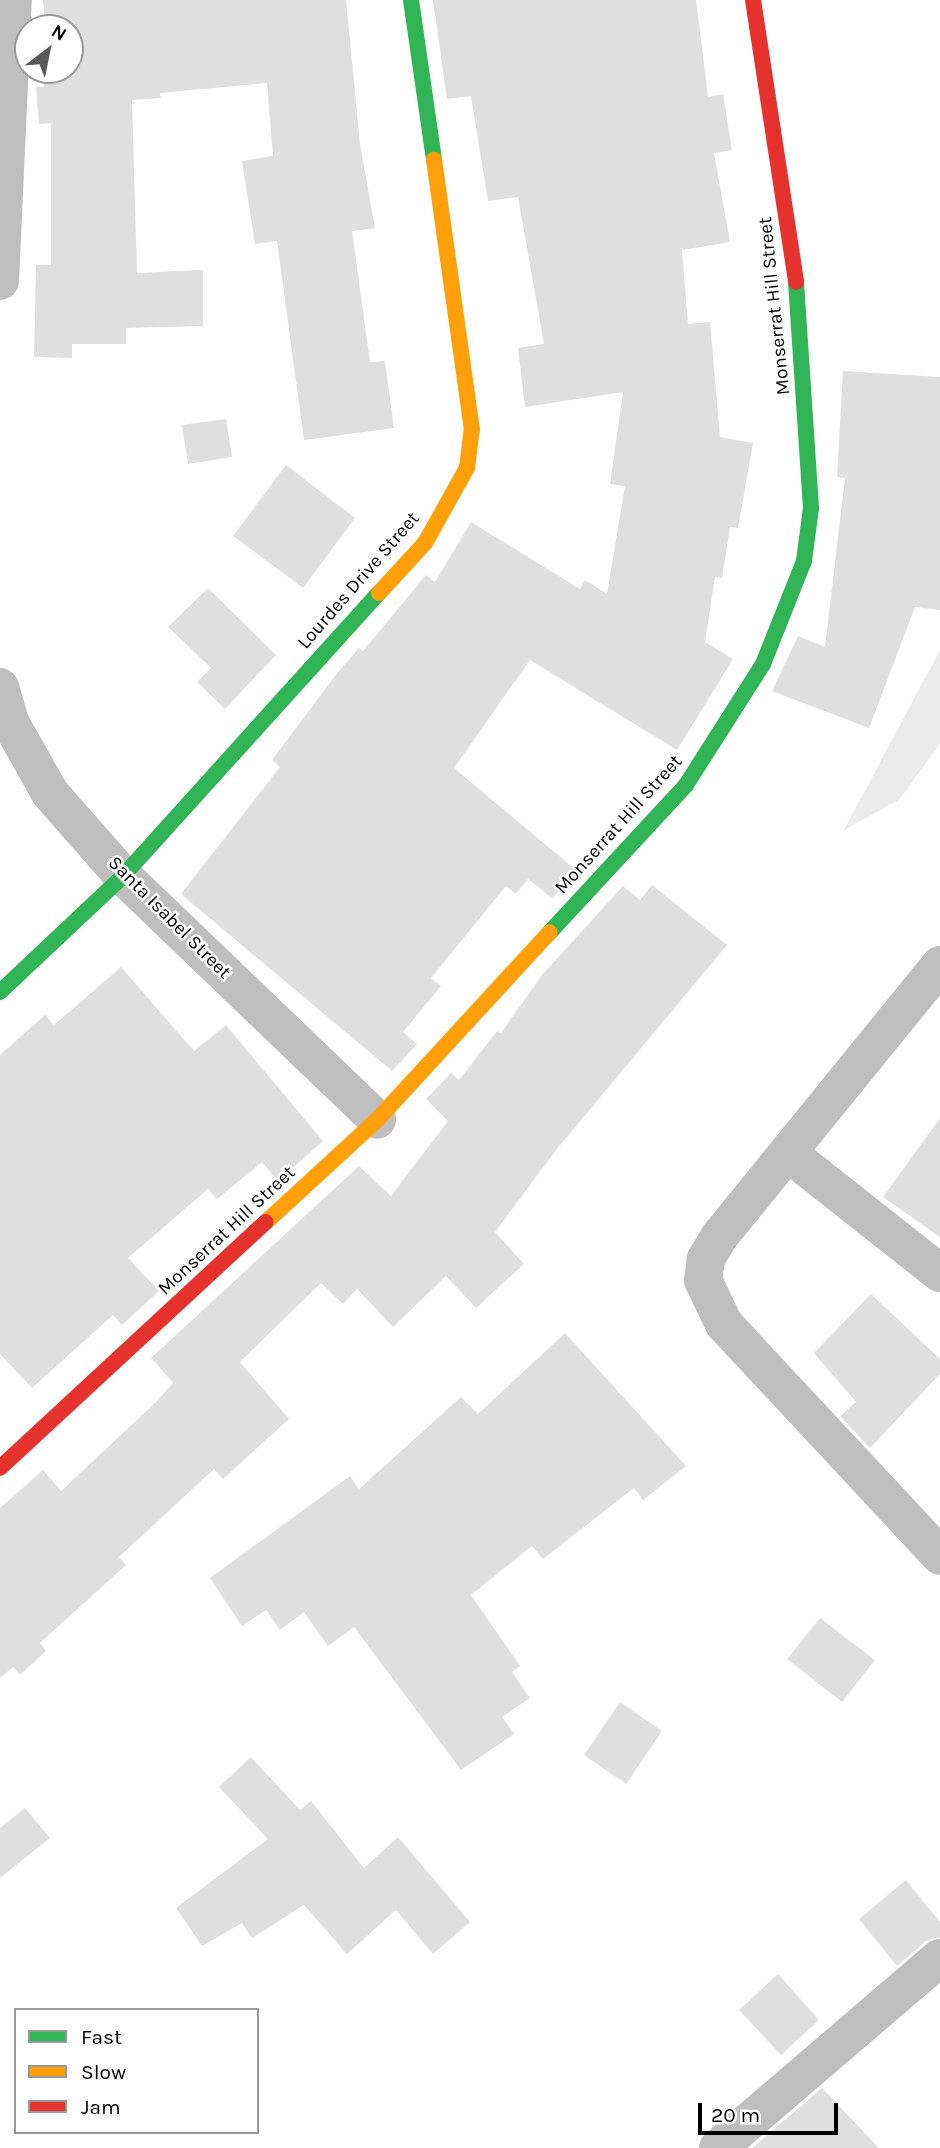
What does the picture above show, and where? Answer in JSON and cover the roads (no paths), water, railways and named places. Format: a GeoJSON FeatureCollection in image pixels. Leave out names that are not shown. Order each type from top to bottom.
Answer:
{"type":"FeatureCollection","features":[{"type":"Feature","properties":{"kind":"street"},"geometry":{"type":"LineString","coordinates":[[0,281],[13,0]]}},
{"type":"Feature","properties":{"kind":"street","name":"Lourdes Drive Street"},"geometry":{"type":"LineString","coordinates":[[0,992],[123,876],[425,543],[467,468],[471,430],[411,0]]}},
{"type":"Feature","properties":{"kind":"street","name":"Monserrat Hill Street"},"geometry":{"type":"LineString","coordinates":[[0,1468],[377,1121],[686,785],[727,727],[786,615],[804,561],[811,508],[809,445],[794,258],[753,0]]}},
{"type":"Feature","properties":{"kind":"street","name":"Santa Isabel Street"},"geometry":{"type":"LineString","coordinates":[[0,687],[10,722],[50,793],[123,876],[377,1121]]}},
{"type":"Feature","properties":{"kind":"street"},"geometry":{"type":"LineString","coordinates":[[938,973],[788,1153],[706,1259],[703,1280],[709,1301],[724,1324],[940,1556]]}},
{"type":"Feature","properties":{"kind":"street"},"geometry":{"type":"LineString","coordinates":[[788,1153],[940,1273]]}},
{"type":"Feature","properties":{"kind":"street"},"geometry":{"type":"LineString","coordinates":[[718,2148],[940,1958]]}}]}
